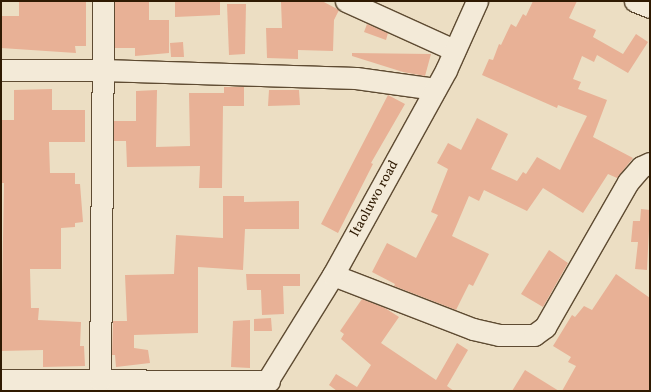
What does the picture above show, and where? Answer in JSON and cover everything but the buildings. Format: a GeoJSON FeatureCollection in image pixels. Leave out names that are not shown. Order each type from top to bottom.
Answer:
{"type":"FeatureCollection","features":[{"type":"Feature","properties":{"kind":"street"},"geometry":{"type":"LineString","coordinates":[[100,380],[103,1]]}},
{"type":"Feature","properties":{"kind":"street"},"geometry":{"type":"LineString","coordinates":[[346,1],[454,50]]}},
{"type":"Feature","properties":{"kind":"street","name":"Itaoluwo road"},"geometry":{"type":"LineString","coordinates":[[265,386],[333,276],[435,89],[477,1]]}},
{"type":"Feature","properties":{"kind":"street"},"geometry":{"type":"LineString","coordinates":[[635,1],[650,7]]}},
{"type":"Feature","properties":{"kind":"street"},"geometry":{"type":"LineString","coordinates":[[1,70],[102,70],[356,78],[435,89]]}},
{"type":"Feature","properties":{"kind":"street"},"geometry":{"type":"LineString","coordinates":[[333,276],[473,329],[499,335],[534,335],[545,327],[628,182],[641,167],[650,163]]}},
{"type":"Feature","properties":{"kind":"street"},"geometry":{"type":"LineString","coordinates":[[1,380],[100,380],[265,386]]}}]}
